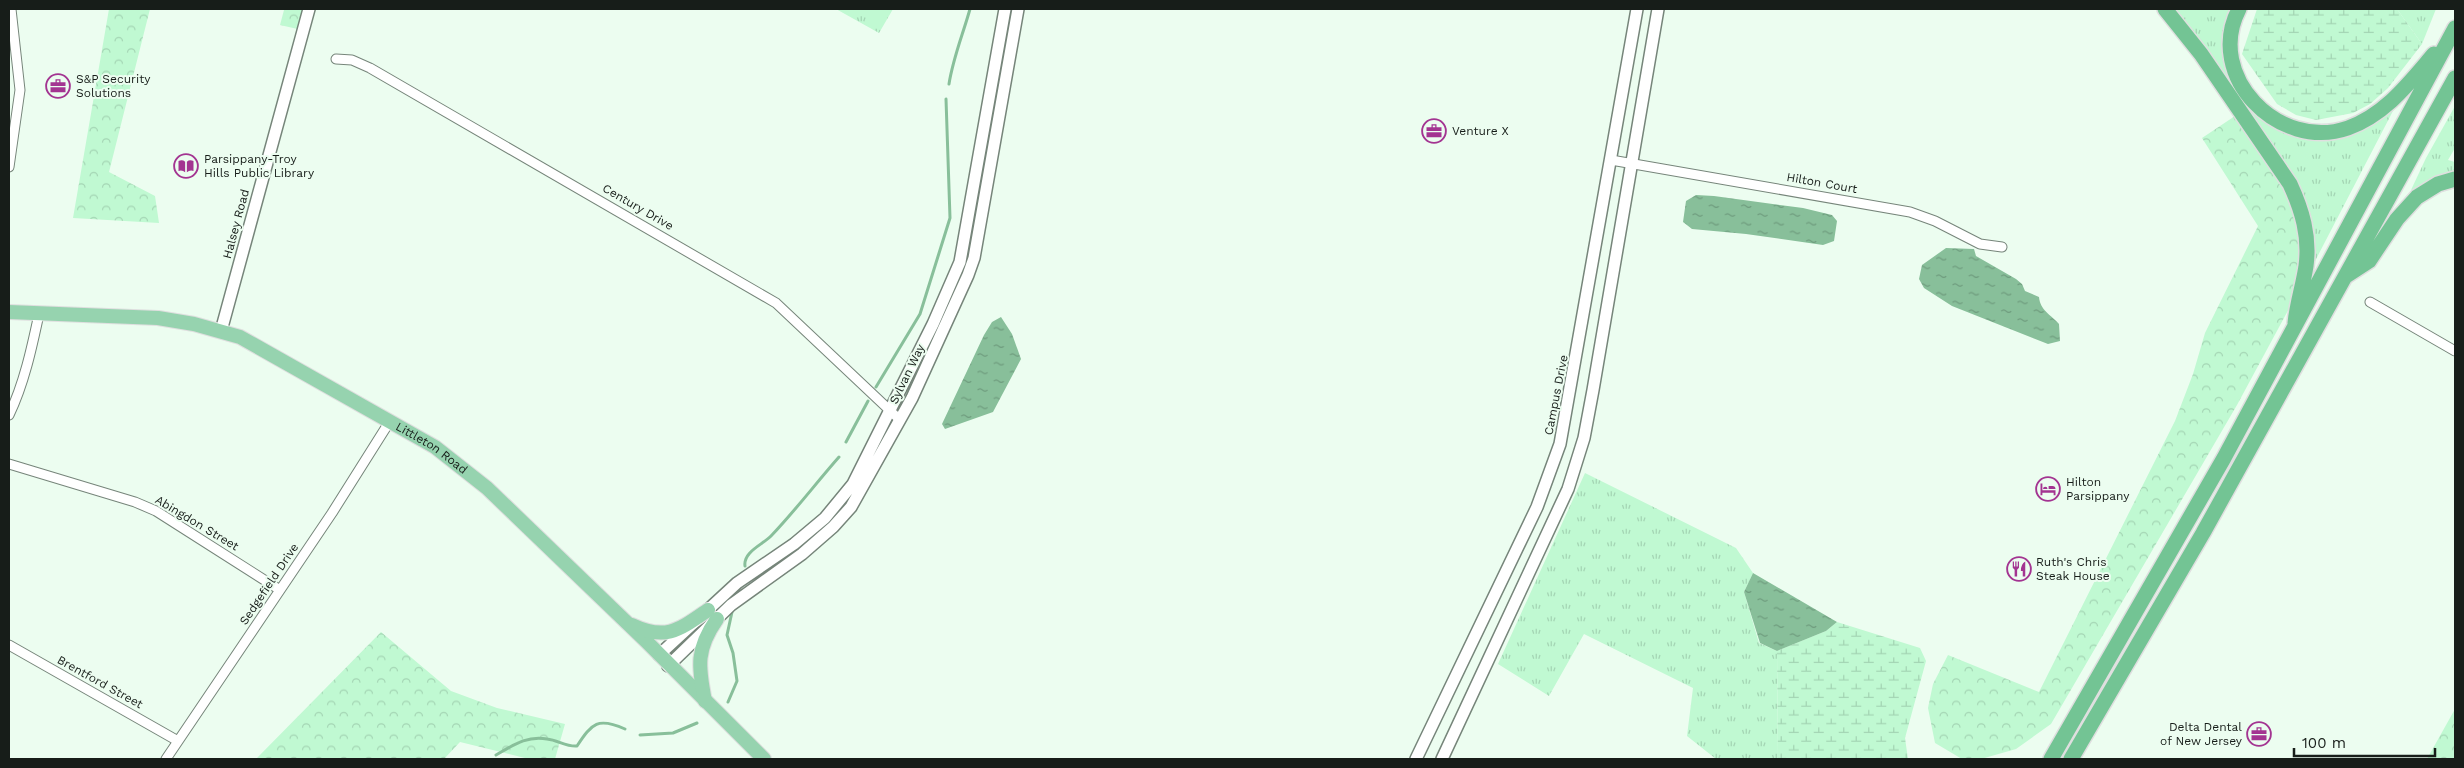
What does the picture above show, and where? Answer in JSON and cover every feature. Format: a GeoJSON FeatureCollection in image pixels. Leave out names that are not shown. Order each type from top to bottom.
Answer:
{"type":"FeatureCollection","features":[{"type":"Feature","properties":{"kind":"highway"},"geometry":{"type":"LineString","coordinates":[[2165,9],[2201,54],[2290,184],[2300,207],[2306,228],[2307,250],[2303,281],[2297,302],[2295,330]]}},
{"type":"Feature","properties":{"kind":"highway"},"geometry":{"type":"LineString","coordinates":[[2239,9],[2233,22],[2229,48],[2235,73],[2244,91],[2252,102],[2272,118],[2289,126],[2313,132],[2347,128],[2379,112],[2401,93],[2454,30]]}},
{"type":"Feature","properties":{"kind":"highway"},"geometry":{"type":"LineString","coordinates":[[2051,759],[2224,458],[2295,330],[2454,30]]}},
{"type":"Feature","properties":{"kind":"highway"},"geometry":{"type":"LineString","coordinates":[[2071,759],[2204,533],[2455,78]]}},
{"type":"Feature","properties":{"kind":"highway"},"geometry":{"type":"LineString","coordinates":[[2345,276],[2369,261],[2397,218],[2417,197],[2438,184],[2455,179]]}},
{"type":"Feature","properties":{"kind":"main road","name":"Littleton Road"},"geometry":{"type":"LineString","coordinates":[[9,312],[158,318],[221,331],[240,337],[435,447],[487,488],[764,759]]}},
{"type":"Feature","properties":{"kind":"main road"},"geometry":{"type":"LineString","coordinates":[[625,622],[653,632],[666,634],[680,630],[712,614]]}},
{"type":"Feature","properties":{"kind":"main road"},"geometry":{"type":"LineString","coordinates":[[705,701],[700,653],[712,614]]}},
{"type":"Feature","properties":{"kind":"street"},"geometry":{"type":"LineString","coordinates":[[9,167],[20,90],[11,9]]}},
{"type":"Feature","properties":{"kind":"street","name":"Halsey Road"},"geometry":{"type":"LineString","coordinates":[[221,331],[309,9]]}},
{"type":"Feature","properties":{"kind":"street","name":"Sylvan Way"},"geometry":{"type":"LineString","coordinates":[[664,661],[712,614],[737,584],[794,544],[825,518],[853,484],[934,324],[960,262],[1005,9]]}},
{"type":"Feature","properties":{"kind":"street","name":"Sylvan Way"},"geometry":{"type":"LineString","coordinates":[[712,614],[802,554],[833,527],[856,500],[912,398],[952,312],[974,258],[1018,9]]}},
{"type":"Feature","properties":{"kind":"street","name":"Campus Drive"},"geometry":{"type":"LineString","coordinates":[[1416,759],[1551,474],[1560,444],[1637,9]]}},
{"type":"Feature","properties":{"kind":"street"},"geometry":{"type":"LineString","coordinates":[[1442,759],[1542,547],[1574,471],[1593,390],[1658,9]]}},
{"type":"Feature","properties":{"kind":"street","name":"Century Drive"},"geometry":{"type":"LineString","coordinates":[[336,59],[352,60],[370,68],[764,295],[792,316],[900,420]]}},
{"type":"Feature","properties":{"kind":"street","name":"Hilton Court"},"geometry":{"type":"LineString","coordinates":[[1611,160],[1910,212],[1935,221],[1980,244],[2002,247]]}},
{"type":"Feature","properties":{"kind":"street"},"geometry":{"type":"LineString","coordinates":[[2370,302],[2455,351]]}},
{"type":"Feature","properties":{"kind":"street"},"geometry":{"type":"LineString","coordinates":[[9,415],[22,383],[39,314]]}},
{"type":"Feature","properties":{"kind":"street","name":"Sedgefield Drive"},"geometry":{"type":"LineString","coordinates":[[166,759],[280,590],[390,421]]}},
{"type":"Feature","properties":{"kind":"street","name":"Abingdon Street"},"geometry":{"type":"LineString","coordinates":[[9,464],[135,502],[156,511],[280,590]]}},
{"type":"Feature","properties":{"kind":"street","name":"Brentford Street"},"geometry":{"type":"LineString","coordinates":[[9,645],[178,741]]}},
{"type":"Feature","properties":{"kind":"green space"},"geometry":{"type":"Polygon","coordinates":[[[109,9],[150,9],[109,172],[155,196],[159,223],[73,218],[109,9]]]}},
{"type":"Feature","properties":{"kind":"green space"},"geometry":{"type":"Polygon","coordinates":[[[279,9],[308,9],[302,30],[280,25],[284,10],[279,9]]]}},
{"type":"Feature","properties":{"kind":"green space"},"geometry":{"type":"Polygon","coordinates":[[[836,9],[893,9],[879,33],[836,9]]]}},
{"type":"Feature","properties":{"kind":"green space"},"geometry":{"type":"Polygon","coordinates":[[[2174,9],[2234,9],[2231,77],[2236,92],[2258,114],[2293,134],[2394,109],[2313,265],[2307,208],[2174,9]]]}},
{"type":"Feature","properties":{"kind":"green space"},"geometry":{"type":"Polygon","coordinates":[[[2257,9],[2397,9],[2422,44],[2388,88],[2370,104],[2353,113],[2316,120],[2296,115],[2277,104],[2242,54],[2257,9]]]}},
{"type":"Feature","properties":{"kind":"green space"},"geometry":{"type":"Polygon","coordinates":[[[2397,9],[2436,9],[2422,44],[2397,9]]]}},
{"type":"Feature","properties":{"kind":"green space"},"geometry":{"type":"Polygon","coordinates":[[[2455,106],[2455,148],[2448,160],[2455,162],[2455,173],[2432,180],[2411,190],[2426,158],[2455,106]]]}},
{"type":"Feature","properties":{"kind":"green space"},"geometry":{"type":"Polygon","coordinates":[[[2235,116],[2292,202],[2301,237],[2301,273],[2291,305],[2237,405],[2051,724],[2016,749],[1981,759],[1962,759],[1935,743],[1928,708],[1933,684],[1948,655],[2039,692],[2175,421],[2193,374],[2205,333],[2258,226],[2202,138],[2235,116]]]}},
{"type":"Feature","properties":{"kind":"green space"},"geometry":{"type":"Polygon","coordinates":[[[1585,473],[1736,548],[1753,573],[1744,592],[1759,643],[1777,651],[1778,759],[1716,759],[1687,736],[1693,688],[1584,634],[1549,696],[1498,664],[1585,473]]]}},
{"type":"Feature","properties":{"kind":"green space"},"geometry":{"type":"Polygon","coordinates":[[[1837,622],[1920,648],[1926,661],[1905,738],[1908,759],[1778,759],[1777,651],[1826,631],[1837,622]]]}},
{"type":"Feature","properties":{"kind":"green space"},"geometry":{"type":"Polygon","coordinates":[[[381,632],[451,691],[497,708],[565,724],[555,759],[529,759],[460,742],[444,759],[256,759],[381,632]]]}},
{"type":"Feature","properties":{"kind":"green space"},"geometry":{"type":"Polygon","coordinates":[[[2455,709],[2455,759],[2427,759],[2455,709]]]}},
{"type":"Feature","properties":{"kind":"water"},"geometry":{"type":"Polygon","coordinates":[[[1696,195],[1803,208],[1832,215],[1837,221],[1834,241],[1823,245],[1746,234],[1692,229],[1683,222],[1686,201],[1696,195]]]}},
{"type":"Feature","properties":{"kind":"water"},"geometry":{"type":"Polygon","coordinates":[[[1946,248],[1974,249],[1976,256],[2016,279],[2022,284],[2025,291],[2039,297],[2041,305],[2059,324],[2060,341],[2048,344],[1952,306],[1924,288],[1919,279],[1922,265],[1946,248]]]}},
{"type":"Feature","properties":{"kind":"water"},"geometry":{"type":"Polygon","coordinates":[[[1001,317],[1012,334],[1021,359],[993,412],[945,429],[942,424],[984,335],[992,322],[1001,317]]]}},
{"type":"Feature","properties":{"kind":"water"},"geometry":{"type":"Polygon","coordinates":[[[1753,573],[1837,622],[1826,631],[1777,651],[1760,643],[1744,592],[1753,573]]]}},
{"type":"Feature","properties":{"kind":"waterway"},"geometry":{"type":"LineString","coordinates":[[949,84],[970,9]]}},
{"type":"Feature","properties":{"kind":"waterway"},"geometry":{"type":"LineString","coordinates":[[876,387],[920,314],[950,218],[946,99]]}},
{"type":"Feature","properties":{"kind":"waterway"},"geometry":{"type":"LineString","coordinates":[[846,442],[868,401]]}},
{"type":"Feature","properties":{"kind":"waterway"},"geometry":{"type":"LineString","coordinates":[[745,566],[745,561],[750,553],[771,536],[839,457]]}},
{"type":"Feature","properties":{"kind":"waterway"},"geometry":{"type":"LineString","coordinates":[[728,702],[737,681],[733,653],[727,635],[732,612]]}},
{"type":"Feature","properties":{"kind":"waterway"},"geometry":{"type":"LineString","coordinates":[[496,755],[520,742],[540,738],[577,746],[587,732],[596,724],[608,723],[625,729]]}},
{"type":"Feature","properties":{"kind":"waterway"},"geometry":{"type":"LineString","coordinates":[[640,735],[673,733],[697,723]]}},
{"type":"Feature","properties":{"kind":"place","name":"S&P Security Solutions"},"geometry":{"type":"Point","coordinates":[58,86]}},
{"type":"Feature","properties":{"kind":"place","name":"Venture X"},"geometry":{"type":"Point","coordinates":[1434,131]}},
{"type":"Feature","properties":{"kind":"place","name":"Parsippany-Troy Hills Public Library"},"geometry":{"type":"Point","coordinates":[186,166]}},
{"type":"Feature","properties":{"kind":"place","name":"Hilton Parsippany"},"geometry":{"type":"Point","coordinates":[2048,489]}},
{"type":"Feature","properties":{"kind":"place","name":"Ruth's Chris Steak House"},"geometry":{"type":"Point","coordinates":[2019,569]}},
{"type":"Feature","properties":{"kind":"place","name":"Delta Dental of New Jersey"},"geometry":{"type":"Point","coordinates":[2259,734]}}]}
